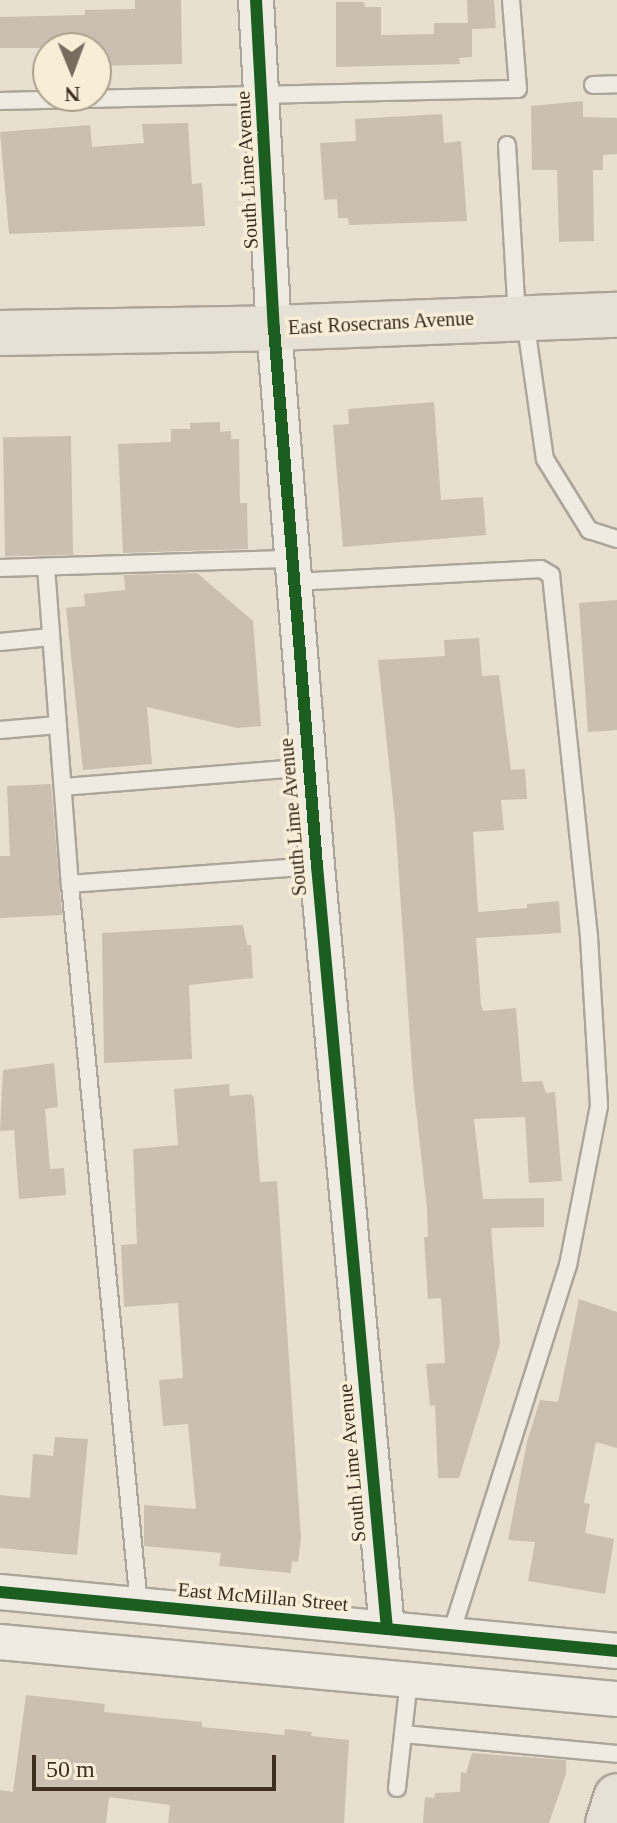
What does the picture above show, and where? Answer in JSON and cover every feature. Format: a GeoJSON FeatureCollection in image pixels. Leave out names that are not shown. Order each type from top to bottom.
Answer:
{"type":"FeatureCollection","features":[{"type":"Feature","properties":{"kind":"main road","name":"East Rosecrans Avenue"},"geometry":{"type":"LineString","coordinates":[[0,333],[274,328],[617,315]]}},
{"type":"Feature","properties":{"kind":"main road"},"geometry":{"type":"LineString","coordinates":[[608,1823],[617,1796]]}},
{"type":"Feature","properties":{"kind":"street","name":"South Lime Avenue"},"geometry":{"type":"LineString","coordinates":[[256,0],[274,328],[309,767],[387,1629]]}},
{"type":"Feature","properties":{"kind":"street","name":"East McMillan Street"},"geometry":{"type":"LineString","coordinates":[[0,1592],[617,1651]]}},
{"type":"Feature","properties":{"kind":"street"},"geometry":{"type":"LineString","coordinates":[[0,1642],[617,1699]]}},
{"type":"Feature","properties":{"kind":"lane"},"geometry":{"type":"LineString","coordinates":[[0,101],[518,89],[511,0]]}},
{"type":"Feature","properties":{"kind":"lane"},"geometry":{"type":"LineString","coordinates":[[593,85],[617,84]]}},
{"type":"Feature","properties":{"kind":"lane"},"geometry":{"type":"LineString","coordinates":[[507,145],[521,318],[545,459],[589,530],[617,539]]}},
{"type":"Feature","properties":{"kind":"lane"},"geometry":{"type":"LineString","coordinates":[[46,567],[70,884],[139,1606]]}},
{"type":"Feature","properties":{"kind":"lane"},"geometry":{"type":"LineString","coordinates":[[0,568],[294,571],[541,569],[551,575],[589,937],[599,1106],[568,1265],[450,1636]]}},
{"type":"Feature","properties":{"kind":"lane"},"geometry":{"type":"LineString","coordinates":[[0,642],[51,637]]}},
{"type":"Feature","properties":{"kind":"lane"},"geometry":{"type":"LineString","coordinates":[[0,730],[58,725]]}},
{"type":"Feature","properties":{"kind":"lane"},"geometry":{"type":"LineString","coordinates":[[63,787],[309,767]]}},
{"type":"Feature","properties":{"kind":"lane"},"geometry":{"type":"LineString","coordinates":[[70,884],[317,866]]}},
{"type":"Feature","properties":{"kind":"lane"},"geometry":{"type":"LineString","coordinates":[[397,1788],[409,1680]]}},
{"type":"Feature","properties":{"kind":"lane"},"geometry":{"type":"LineString","coordinates":[[403,1734],[617,1754]]}},
{"type":"Feature","properties":{"kind":"building"},"geometry":{"type":"Polygon","coordinates":[[[135,0],[181,0],[182,64],[112,66],[112,32],[32,32],[32,48],[0,48],[0,17],[85,15],[85,10],[135,9],[135,0]]]}},
{"type":"Feature","properties":{"kind":"building"},"geometry":{"type":"Polygon","coordinates":[[[467,0],[494,0],[496,28],[472,29],[472,57],[459,58],[460,64],[336,67],[336,2],[364,2],[365,7],[381,7],[381,35],[434,34],[434,23],[468,23],[467,0]]]}},
{"type":"Feature","properties":{"kind":"building"},"geometry":{"type":"Polygon","coordinates":[[[583,101],[583,117],[617,118],[617,154],[603,155],[603,170],[593,170],[594,241],[559,242],[557,170],[532,170],[531,106],[583,101]]]}},
{"type":"Feature","properties":{"kind":"building"},"geometry":{"type":"Polygon","coordinates":[[[442,114],[444,143],[461,141],[467,221],[349,225],[348,218],[338,218],[337,199],[324,200],[320,143],[356,141],[355,119],[442,114]]]}},
{"type":"Feature","properties":{"kind":"building"},"geometry":{"type":"Polygon","coordinates":[[[188,123],[192,184],[202,183],[205,226],[9,234],[0,132],[90,125],[92,147],[144,143],[142,124],[188,123]]]}},
{"type":"Feature","properties":{"kind":"building"},"geometry":{"type":"Polygon","coordinates":[[[434,402],[441,500],[483,497],[486,535],[343,547],[333,425],[349,424],[348,409],[434,402]]]}},
{"type":"Feature","properties":{"kind":"building"},"geometry":{"type":"Polygon","coordinates":[[[220,422],[220,432],[231,431],[231,439],[239,439],[240,503],[247,503],[248,549],[123,553],[118,444],[171,442],[171,429],[190,429],[190,423],[220,422]]]}},
{"type":"Feature","properties":{"kind":"building"},"geometry":{"type":"Polygon","coordinates":[[[71,436],[73,555],[5,556],[3,437],[71,436]]]}},
{"type":"Feature","properties":{"kind":"building"},"geometry":{"type":"Polygon","coordinates":[[[197,573],[253,621],[261,726],[237,728],[147,707],[152,764],[83,770],[66,608],[85,606],[84,594],[125,590],[124,575],[197,573]]]}},
{"type":"Feature","properties":{"kind":"building"},"geometry":{"type":"Polygon","coordinates":[[[617,600],[617,730],[588,732],[579,603],[617,600]]]}},
{"type":"Feature","properties":{"kind":"building"},"geometry":{"type":"Polygon","coordinates":[[[479,638],[482,676],[499,675],[511,770],[525,769],[527,799],[501,800],[504,830],[473,832],[478,912],[527,908],[527,904],[559,901],[561,933],[476,938],[481,1004],[483,1011],[516,1008],[522,1082],[542,1081],[546,1093],[555,1092],[562,1181],[529,1183],[525,1117],[474,1119],[483,1199],[544,1198],[544,1227],[491,1228],[500,1344],[459,1478],[438,1478],[435,1405],[430,1406],[426,1364],[445,1363],[441,1298],[428,1299],[424,1237],[428,1237],[427,1209],[413,1082],[395,820],[378,660],[445,656],[444,640],[479,638]]]}},
{"type":"Feature","properties":{"kind":"building"},"geometry":{"type":"Polygon","coordinates":[[[51,784],[62,915],[0,918],[0,856],[10,856],[7,786],[51,784]]]}},
{"type":"Feature","properties":{"kind":"building"},"geometry":{"type":"Polygon","coordinates":[[[243,925],[247,945],[251,945],[253,978],[189,985],[192,1059],[104,1063],[102,933],[243,925]]]}},
{"type":"Feature","properties":{"kind":"building"},"geometry":{"type":"Polygon","coordinates":[[[54,1063],[58,1107],[45,1109],[50,1169],[64,1168],[66,1195],[19,1199],[14,1130],[0,1131],[3,1070],[54,1063]]]}},
{"type":"Feature","properties":{"kind":"building"},"geometry":{"type":"Polygon","coordinates":[[[229,1084],[230,1096],[251,1094],[254,1098],[260,1182],[277,1181],[301,1538],[298,1562],[292,1561],[291,1573],[219,1566],[221,1553],[144,1546],[144,1505],[196,1509],[188,1424],[163,1426],[159,1380],[183,1378],[178,1303],[124,1307],[121,1245],[137,1244],[133,1149],[178,1145],[174,1089],[229,1084]]]}},
{"type":"Feature","properties":{"kind":"building"},"geometry":{"type":"Polygon","coordinates":[[[579,1299],[617,1312],[617,1448],[596,1442],[584,1503],[590,1504],[585,1533],[614,1539],[605,1594],[528,1581],[535,1542],[508,1540],[527,1442],[540,1400],[558,1402],[579,1299]]]}},
{"type":"Feature","properties":{"kind":"building"},"geometry":{"type":"Polygon","coordinates":[[[55,1437],[88,1439],[77,1555],[0,1548],[0,1495],[30,1498],[33,1454],[53,1456],[55,1437]]]}},
{"type":"Feature","properties":{"kind":"building"},"geometry":{"type":"Polygon","coordinates":[[[26,1695],[105,1704],[104,1712],[202,1722],[202,1727],[284,1735],[285,1729],[312,1732],[311,1736],[349,1740],[344,1823],[168,1823],[170,1805],[109,1797],[106,1823],[0,1823],[0,1790],[13,1792],[26,1695]]]}},
{"type":"Feature","properties":{"kind":"building"},"geometry":{"type":"Polygon","coordinates":[[[472,1753],[566,1760],[566,1774],[549,1823],[423,1823],[425,1797],[434,1798],[435,1793],[460,1792],[461,1772],[466,1773],[472,1753]]]}},
{"type":"Feature","properties":{"kind":"cycle path"},"geometry":{"type":"LineString","coordinates":[[256,0],[274,328],[317,866],[387,1629]]}},
{"type":"Feature","properties":{"kind":"cycle path"},"geometry":{"type":"LineString","coordinates":[[0,1592],[617,1651]]}}]}
